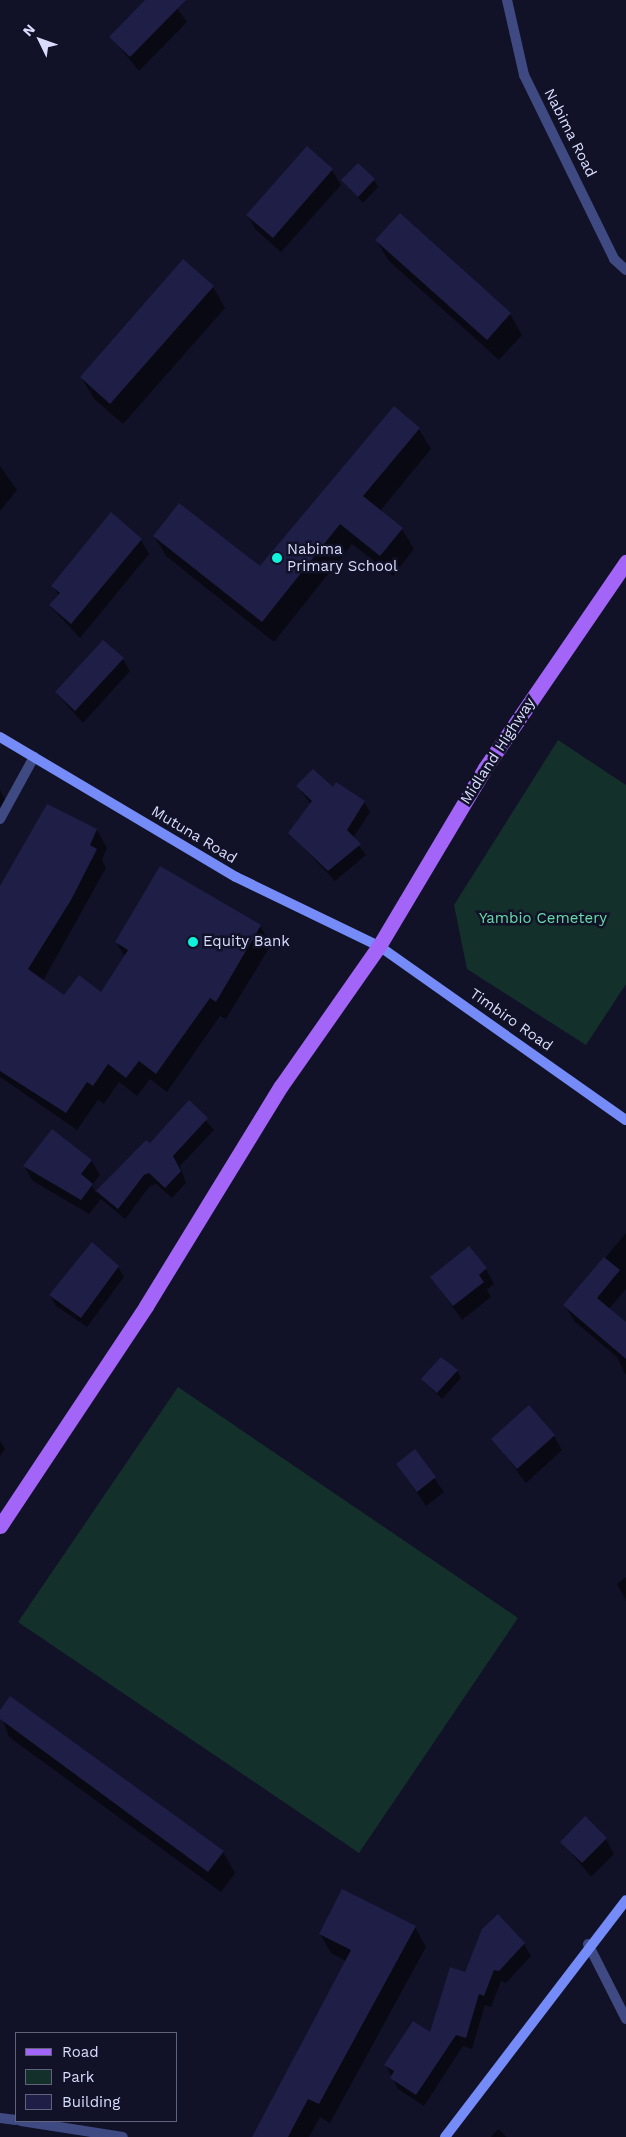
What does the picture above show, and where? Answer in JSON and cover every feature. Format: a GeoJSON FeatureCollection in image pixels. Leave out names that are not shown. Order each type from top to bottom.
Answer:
{"type":"FeatureCollection","features":[{"type":"Feature","properties":{"kind":"main road","name":"Midland Highway"},"geometry":{"type":"LineString","coordinates":[[0,1526],[146,1306],[282,1086],[379,946],[485,768],[626,562]]}},
{"type":"Feature","properties":{"kind":"street","name":"Nabima Road"},"geometry":{"type":"LineString","coordinates":[[507,0],[524,75],[614,259],[626,270]]}},
{"type":"Feature","properties":{"kind":"street","name":"Mutuna Road"},"geometry":{"type":"LineString","coordinates":[[0,737],[236,877],[379,946]]}},
{"type":"Feature","properties":{"kind":"street"},"geometry":{"type":"LineString","coordinates":[[0,819],[34,758]]}},
{"type":"Feature","properties":{"kind":"street","name":"Timbiro Road"},"geometry":{"type":"LineString","coordinates":[[379,946],[626,1120]]}},
{"type":"Feature","properties":{"kind":"street"},"geometry":{"type":"LineString","coordinates":[[445,2137],[588,1944],[626,1900]]}},
{"type":"Feature","properties":{"kind":"street"},"geometry":{"type":"LineString","coordinates":[[588,1944],[626,2019]]}},
{"type":"Feature","properties":{"kind":"street"},"geometry":{"type":"LineString","coordinates":[[0,2118],[15,2120]]}},
{"type":"Feature","properties":{"kind":"street"},"geometry":{"type":"LineString","coordinates":[[27,2122],[123,2137]]}},
{"type":"Feature","properties":{"kind":"green space","name":"Yambio Cemetery"},"geometry":{"type":"Polygon","coordinates":[[[558,740],[626,785],[626,984],[586,1045],[467,969],[454,905],[558,740]]]}},
{"type":"Feature","properties":{"kind":"green space"},"geometry":{"type":"Polygon","coordinates":[[[178,1387],[518,1618],[359,1853],[18,1622],[178,1387]]]}},
{"type":"Feature","properties":{"kind":"building"},"geometry":{"type":"Polygon","coordinates":[[[145,0],[186,0],[130,57],[109,37],[145,0]]]}},
{"type":"Feature","properties":{"kind":"building"},"geometry":{"type":"Polygon","coordinates":[[[307,146],[333,169],[273,238],[246,215],[307,146]]]}},
{"type":"Feature","properties":{"kind":"building"},"geometry":{"type":"Polygon","coordinates":[[[358,163],[375,179],[358,197],[341,180],[358,163]]]}},
{"type":"Feature","properties":{"kind":"building"},"geometry":{"type":"Polygon","coordinates":[[[400,213],[511,313],[487,340],[375,240],[400,213]]]}},
{"type":"Feature","properties":{"kind":"building"},"geometry":{"type":"Polygon","coordinates":[[[183,259],[214,286],[110,404],[80,377],[183,259]]]}},
{"type":"Feature","properties":{"kind":"building"},"geometry":{"type":"Polygon","coordinates":[[[394,406],[420,428],[363,496],[403,528],[380,556],[340,524],[262,622],[153,536],[179,503],[260,566],[394,406]]]}},
{"type":"Feature","properties":{"kind":"building"},"geometry":{"type":"Polygon","coordinates":[[[111,512],[142,539],[71,624],[49,605],[60,593],[51,586],[111,512]]]}},
{"type":"Feature","properties":{"kind":"building"},"geometry":{"type":"Polygon","coordinates":[[[103,640],[124,658],[75,711],[55,692],[103,640]]]}},
{"type":"Feature","properties":{"kind":"building"},"geometry":{"type":"Polygon","coordinates":[[[313,769],[333,787],[336,782],[365,801],[347,830],[361,844],[328,871],[288,833],[312,801],[296,786],[313,769]]]}},
{"type":"Feature","properties":{"kind":"building"},"geometry":{"type":"Polygon","coordinates":[[[47,804],[97,829],[90,845],[97,849],[71,900],[28,969],[64,995],[79,975],[101,992],[128,950],[115,942],[160,866],[261,925],[216,1002],[210,998],[156,1074],[139,1061],[126,1078],[108,1064],[93,1086],[87,1082],[66,1113],[0,1071],[0,886],[47,804]]]}},
{"type":"Feature","properties":{"kind":"building"},"geometry":{"type":"Polygon","coordinates":[[[189,1100],[208,1118],[173,1156],[181,1171],[165,1188],[149,1173],[144,1175],[118,1209],[96,1191],[146,1140],[150,1143],[189,1100]]]}},
{"type":"Feature","properties":{"kind":"building"},"geometry":{"type":"Polygon","coordinates":[[[52,1129],[92,1160],[81,1174],[93,1184],[81,1200],[23,1166],[52,1129]]]}},
{"type":"Feature","properties":{"kind":"building"},"geometry":{"type":"Polygon","coordinates":[[[92,1242],[119,1266],[81,1318],[49,1295],[92,1242]]]}},
{"type":"Feature","properties":{"kind":"building"},"geometry":{"type":"Polygon","coordinates":[[[469,1246],[487,1268],[479,1275],[484,1282],[453,1306],[430,1277],[469,1246]]]}},
{"type":"Feature","properties":{"kind":"building"},"geometry":{"type":"Polygon","coordinates":[[[604,1257],[620,1270],[597,1298],[626,1322],[626,1359],[563,1305],[604,1257]]]}},
{"type":"Feature","properties":{"kind":"building"},"geometry":{"type":"Polygon","coordinates":[[[441,1357],[458,1370],[437,1393],[421,1379],[441,1357]]]}},
{"type":"Feature","properties":{"kind":"building"},"geometry":{"type":"Polygon","coordinates":[[[529,1405],[555,1435],[517,1469],[491,1439],[529,1405]]]}},
{"type":"Feature","properties":{"kind":"building"},"geometry":{"type":"Polygon","coordinates":[[[415,1449],[436,1477],[417,1492],[396,1464],[415,1449]]]}},
{"type":"Feature","properties":{"kind":"building"},"geometry":{"type":"Polygon","coordinates":[[[10,1696],[224,1851],[208,1872],[0,1719],[0,1710],[10,1696]]]}},
{"type":"Feature","properties":{"kind":"building"},"geometry":{"type":"Polygon","coordinates":[[[585,1816],[607,1838],[582,1863],[560,1842],[585,1816]]]}},
{"type":"Feature","properties":{"kind":"building"},"geometry":{"type":"Polygon","coordinates":[[[342,1889],[416,1926],[319,2104],[308,2099],[288,2137],[252,2137],[351,1950],[319,1934],[342,1889]]]}},
{"type":"Feature","properties":{"kind":"building"},"geometry":{"type":"Polygon","coordinates":[[[498,1914],[525,1943],[499,1971],[494,1970],[484,1996],[479,1994],[466,2038],[456,2035],[416,2095],[390,2078],[394,2071],[384,2065],[413,2021],[430,2032],[450,1967],[465,1972],[482,1929],[498,1914]]]}},
{"type":"Feature","properties":{"kind":"place","name":"Nabima Primary School"},"geometry":{"type":"Point","coordinates":[277,558]}},
{"type":"Feature","properties":{"kind":"place","name":"Equity Bank"},"geometry":{"type":"Point","coordinates":[193,942]}}]}
